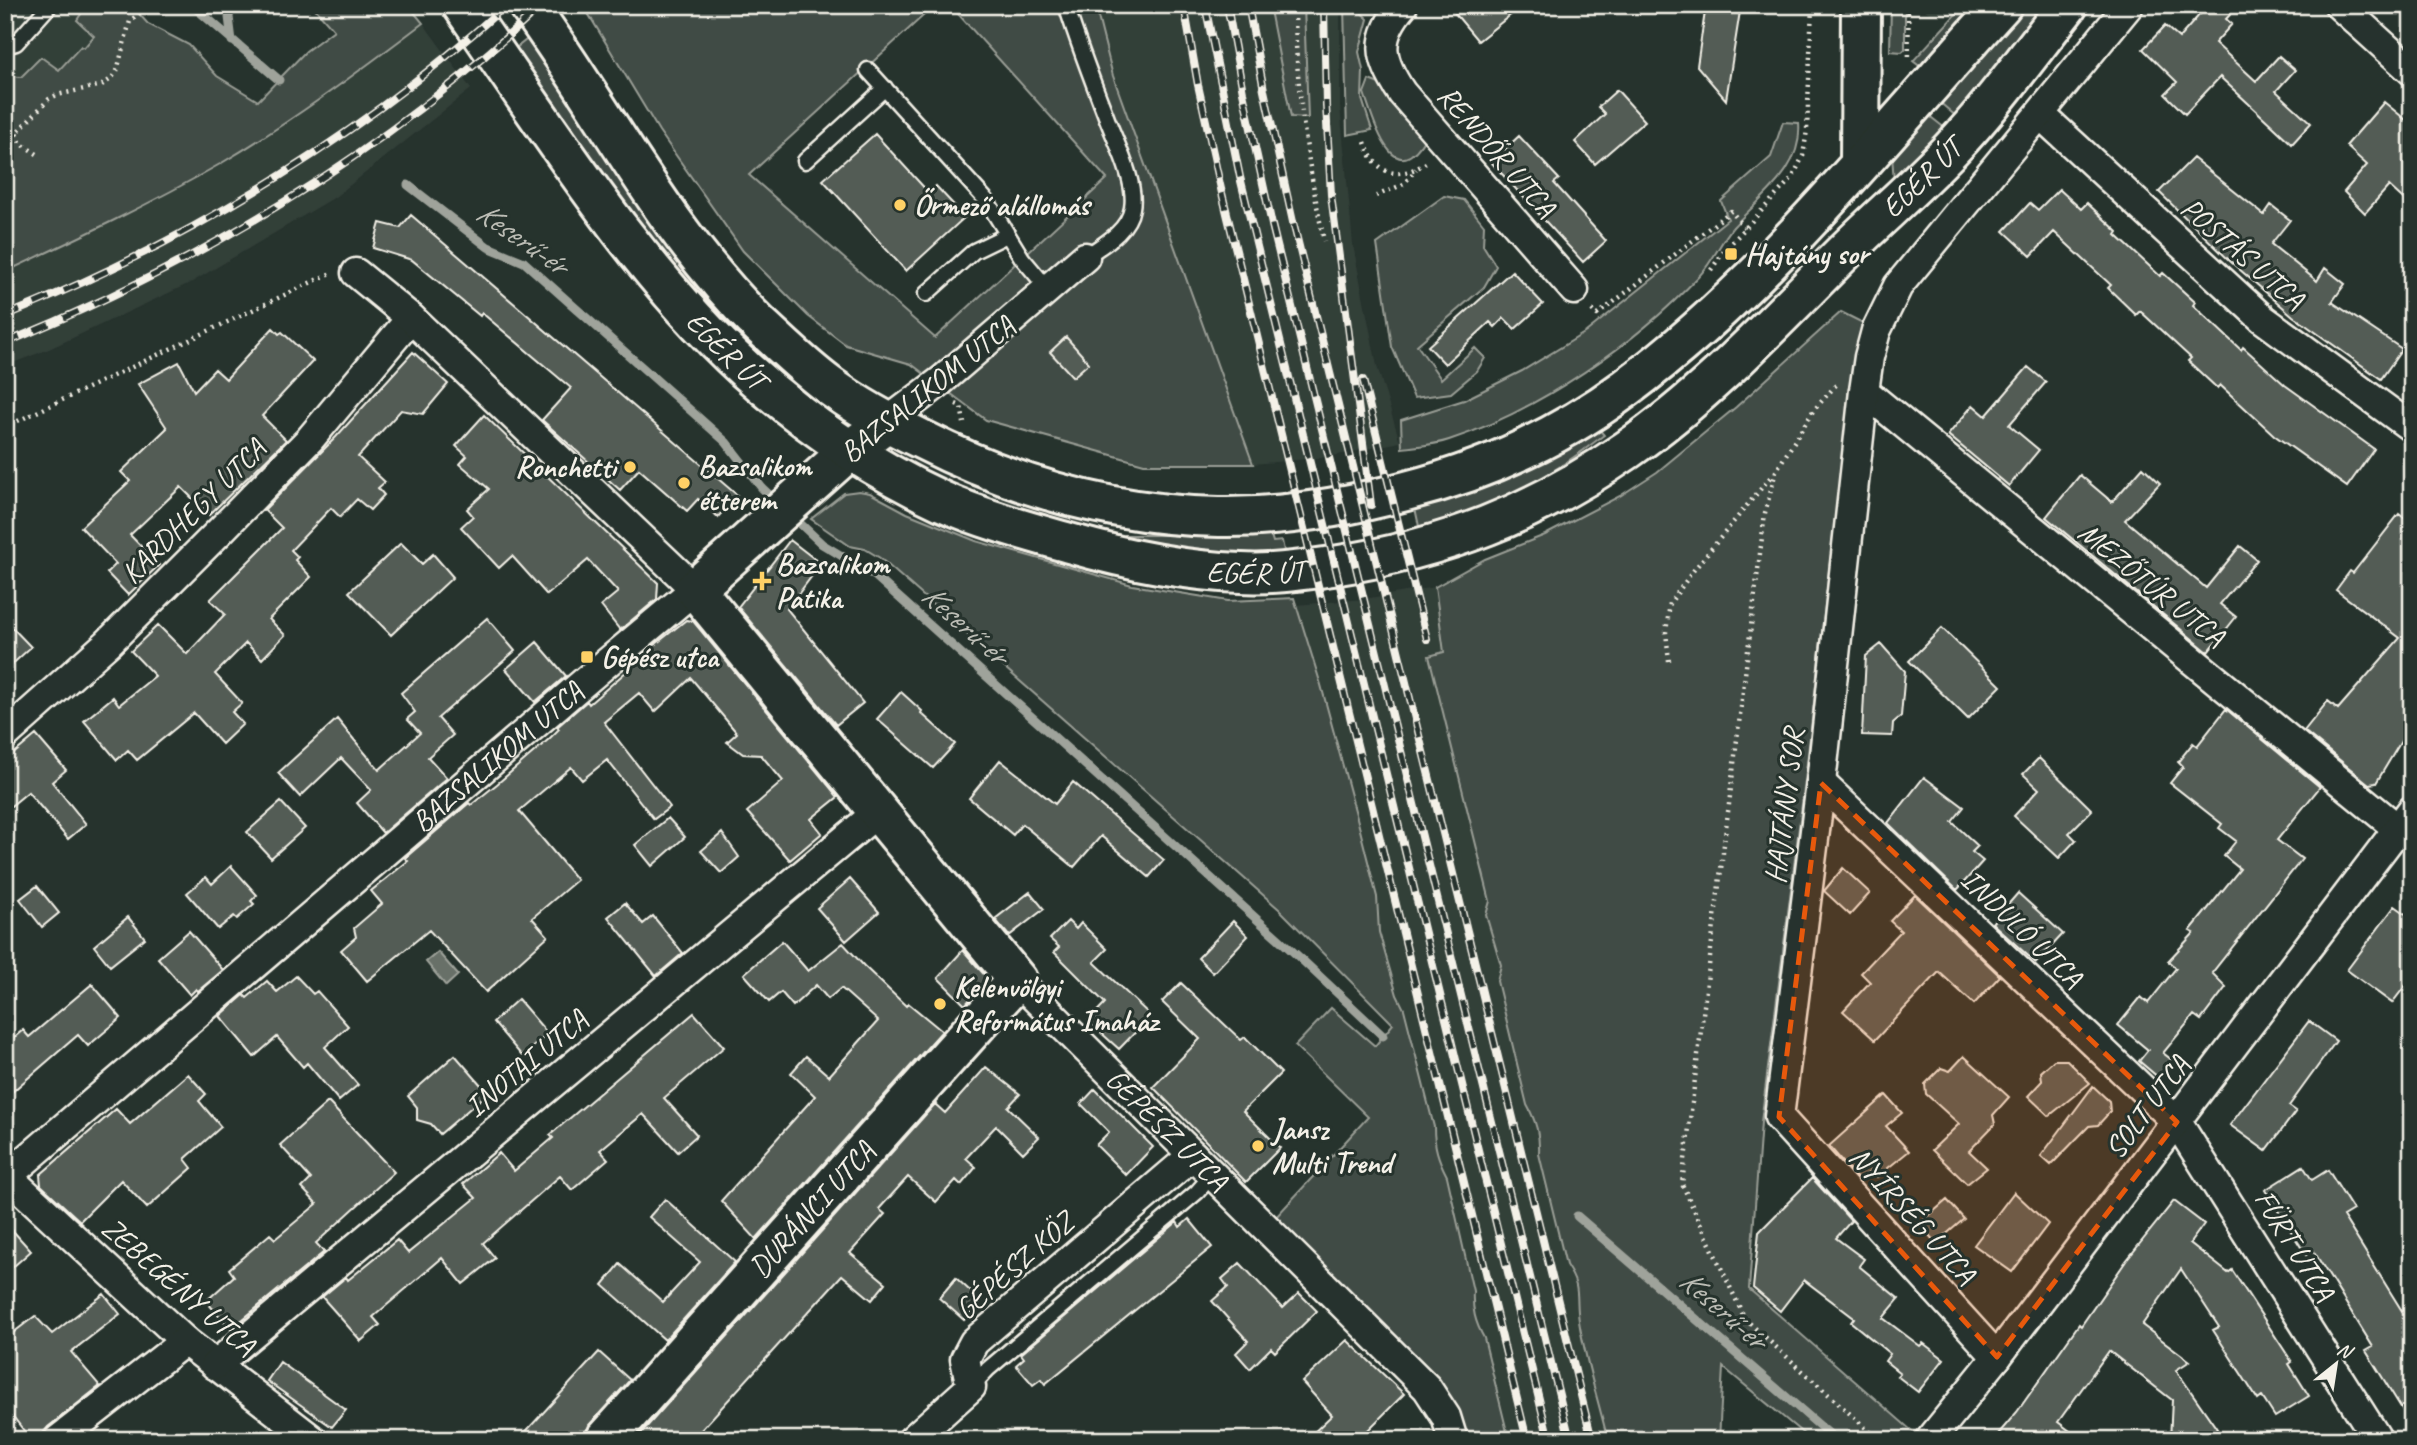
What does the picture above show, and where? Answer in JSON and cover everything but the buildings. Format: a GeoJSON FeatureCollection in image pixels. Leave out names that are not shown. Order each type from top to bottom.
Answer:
{"type":"FeatureCollection","features":[{"type":"Feature","properties":{"kind":"main road","name":"EGÉR ÚT"},"geometry":{"type":"LineString","coordinates":[[462,5],[640,255],[692,317],[792,410],[850,450],[941,500],[988,518],[1082,547],[1150,563],[1246,574],[1287,573],[1391,557],[1481,530],[1548,498],[1626,450],[1726,370],[1953,147],[2068,5]]}},
{"type":"Feature","properties":{"kind":"main road","name":"EGÉR ÚT"},"geometry":{"type":"LineString","coordinates":[[528,5],[636,171],[705,264],[758,323],[831,387],[887,422],[1007,479],[1088,502],[1154,512],[1215,517],[1263,515],[1335,506],[1414,489],[1470,473],[1518,453],[1622,391],[1704,325],[1808,220],[2002,5]]}},
{"type":"Feature","properties":{"kind":"main road"},"geometry":{"type":"LineString","coordinates":[[1841,255],[1861,188],[1861,5]]}},
{"type":"Feature","properties":{"kind":"main road","name":"BAZSALIKOM UTCA"},"geometry":{"type":"LineString","coordinates":[[695,589],[850,450],[887,422]]}},
{"type":"Feature","properties":{"kind":"main road","name":"GÉPÉSZ UTCA"},"geometry":{"type":"LineString","coordinates":[[695,589],[1017,980]]}},
{"type":"Feature","properties":{"kind":"main road","name":"DURÁNCI UTCA"},"geometry":{"type":"LineString","coordinates":[[605,1440],[1017,980]]}},
{"type":"Feature","properties":{"kind":"street","name":"RENDŐR UTCA"},"geometry":{"type":"LineString","coordinates":[[1404,5],[1388,27],[1382,42],[1386,65],[1402,93],[1574,290]]}},
{"type":"Feature","properties":{"kind":"street","name":"HAJTÁNY SOR"},"geometry":{"type":"LineString","coordinates":[[1779,1117],[1821,783],[1864,391],[1869,357],[1881,317],[1898,286],[2129,5]]}},
{"type":"Feature","properties":{"kind":"street"},"geometry":{"type":"LineString","coordinates":[[2339,5],[2412,71]]}},
{"type":"Feature","properties":{"kind":"street","name":"POSTÁS UTCA"},"geometry":{"type":"LineString","coordinates":[[2041,115],[2263,319],[2412,428]]}},
{"type":"Feature","properties":{"kind":"street","name":"BAZSALIKOM UTCA"},"geometry":{"type":"LineString","coordinates":[[887,422],[1085,257]]}},
{"type":"Feature","properties":{"kind":"street","name":"GÉPÉSZ UTCA"},"geometry":{"type":"LineString","coordinates":[[356,273],[411,318],[695,589]]}},
{"type":"Feature","properties":{"kind":"street","name":"KARDHEGY UTCA"},"geometry":{"type":"LineString","coordinates":[[5,735],[108,643],[310,439],[411,318]]}},
{"type":"Feature","properties":{"kind":"street","name":"MEZŐTÚR UTCA"},"geometry":{"type":"LineString","coordinates":[[1864,391],[2405,820]]}},
{"type":"Feature","properties":{"kind":"street","name":"BAZSALIKOM UTCA"},"geometry":{"type":"LineString","coordinates":[[6,1177],[592,674],[695,589]]}},
{"type":"Feature","properties":{"kind":"street","name":"INDULÓ UTCA"},"geometry":{"type":"LineString","coordinates":[[1821,783],[2177,1122]]}},
{"type":"Feature","properties":{"kind":"street","name":"INOTAI UTCA"},"geometry":{"type":"LineString","coordinates":[[215,1365],[879,811]]}},
{"type":"Feature","properties":{"kind":"street","name":"SOLT UTCA"},"geometry":{"type":"LineString","coordinates":[[1930,1440],[1997,1357],[2405,820]]}},
{"type":"Feature","properties":{"kind":"street","name":"GÉPÉSZ UTCA"},"geometry":{"type":"LineString","coordinates":[[1017,980],[1427,1388],[1446,1417],[1453,1440]]}},
{"type":"Feature","properties":{"kind":"street","name":"NYÍRSÉG UTCA"},"geometry":{"type":"LineString","coordinates":[[1779,1117],[1997,1357]]}},
{"type":"Feature","properties":{"kind":"street","name":"FÜRT UTCA"},"geometry":{"type":"LineString","coordinates":[[2177,1122],[2378,1440]]}},
{"type":"Feature","properties":{"kind":"street","name":"GÉPÉSZ KÖZ"},"geometry":{"type":"LineString","coordinates":[[912,1440],[971,1387],[965,1359],[974,1342],[1203,1165]]}},
{"type":"Feature","properties":{"kind":"street","name":"ZEBEGÉNY UTCA"},"geometry":{"type":"LineString","coordinates":[[6,1177],[185,1341],[313,1440]]}},
{"type":"Feature","properties":{"kind":"street"},"geometry":{"type":"LineString","coordinates":[[58,1440],[185,1341]]}},
{"type":"Feature","properties":{"kind":"lane"},"geometry":{"type":"LineString","coordinates":[[5,46],[16,43],[50,5]]}},
{"type":"Feature","properties":{"kind":"lane"},"geometry":{"type":"LineString","coordinates":[[1066,5],[1133,197],[1127,222],[1114,236],[1085,257]]}},
{"type":"Feature","properties":{"kind":"lane"},"geometry":{"type":"LineString","coordinates":[[867,70],[988,201],[1022,258],[1048,289]]}},
{"type":"Feature","properties":{"kind":"lane"},"geometry":{"type":"LineString","coordinates":[[805,161],[884,89]]}},
{"type":"Feature","properties":{"kind":"lane"},"geometry":{"type":"LineString","coordinates":[[926,294],[974,251],[1007,235]]}},
{"type":"Feature","properties":{"kind":"path"},"geometry":{"type":"LineString","coordinates":[[1295,5],[1298,72],[1308,166],[1324,241]]}},
{"type":"Feature","properties":{"kind":"path"},"geometry":{"type":"LineString","coordinates":[[1705,278],[1724,251],[1793,177],[1803,156],[1807,130],[1812,5]]}},
{"type":"Feature","properties":{"kind":"path"},"geometry":{"type":"LineString","coordinates":[[1908,5],[1909,60]]}},
{"type":"Feature","properties":{"kind":"path"},"geometry":{"type":"LineString","coordinates":[[37,154],[20,143],[16,133],[49,99],[102,85],[111,79],[117,71],[130,20],[147,7]]}},
{"type":"Feature","properties":{"kind":"path"},"geometry":{"type":"LineString","coordinates":[[1365,142],[1374,162],[1387,171],[1404,173],[1416,169]]}},
{"type":"Feature","properties":{"kind":"path"},"geometry":{"type":"LineString","coordinates":[[1376,197],[1404,184],[1416,169],[1447,144]]}},
{"type":"Feature","properties":{"kind":"path"},"geometry":{"type":"LineString","coordinates":[[1574,290],[1597,315],[1731,211],[1745,228]]}},
{"type":"Feature","properties":{"kind":"path"},"geometry":{"type":"LineString","coordinates":[[5,428],[323,276],[337,271],[356,273]]}},
{"type":"Feature","properties":{"kind":"path"},"geometry":{"type":"LineString","coordinates":[[1669,661],[1665,632],[1670,603],[1693,571],[1776,471],[1813,411],[1832,389],[1869,357]]}},
{"type":"Feature","properties":{"kind":"path"},"geometry":{"type":"LineString","coordinates":[[927,391],[961,406],[964,423],[970,430]]}},
{"type":"Feature","properties":{"kind":"path"},"geometry":{"type":"LineString","coordinates":[[1776,471],[1765,513],[1682,1184],[1745,1319],[1879,1440]]}},
{"type":"Feature","properties":{"kind":"highlighted area"},"geometry":{"type":"Polygon","coordinates":[[[1821,783],[2177,1122],[1997,1357],[1779,1117],[1821,783]]]}},
{"type":"Feature","properties":{"kind":"shaded area"},"geometry":{"type":"Polygon","coordinates":[[[5,5],[88,5],[77,20],[94,36],[84,48],[80,46],[59,70],[21,77],[5,76],[5,5]]]}},
{"type":"Feature","properties":{"kind":"shaded area"},"geometry":{"type":"Polygon","coordinates":[[[87,5],[131,5],[148,24],[189,45],[217,76],[258,101],[306,51],[334,30],[312,5],[408,5],[423,23],[298,114],[220,164],[141,207],[5,272],[5,76],[21,77],[41,57],[59,70],[94,36],[77,20],[87,5]]]}},
{"type":"Feature","properties":{"kind":"shaded area"},"geometry":{"type":"Polygon","coordinates":[[[583,5],[935,5],[749,175],[935,338],[1107,179],[950,5],[1095,5],[1113,76],[1253,464],[1144,464],[986,420],[911,364],[846,345],[808,316],[743,251],[659,131],[583,5]]]}},
{"type":"Feature","properties":{"kind":"shaded area"},"geometry":{"type":"Polygon","coordinates":[[[1095,5],[1269,5],[1291,117],[1308,117],[1304,5],[1340,5],[1340,106],[1353,245],[1377,366],[1400,442],[1328,457],[1253,464],[1113,76],[1095,5]]]}},
{"type":"Feature","properties":{"kind":"shaded area"},"geometry":{"type":"Polygon","coordinates":[[[1269,5],[1304,5],[1308,118],[1291,117],[1269,5]]]}},
{"type":"Feature","properties":{"kind":"shaded area"},"geometry":{"type":"Polygon","coordinates":[[[1344,5],[1353,5],[1368,19],[1359,52],[1363,70],[1362,99],[1372,130],[1347,135],[1344,5]]]}},
{"type":"Feature","properties":{"kind":"shaded area"},"geometry":{"type":"Polygon","coordinates":[[[1891,5],[1905,5],[1905,49],[1902,52],[1890,51],[1891,5]]]}},
{"type":"Feature","properties":{"kind":"shaded area"},"geometry":{"type":"Polygon","coordinates":[[[1920,5],[1953,5],[1947,11],[1931,15],[1920,5]]]}},
{"type":"Feature","properties":{"kind":"shaded area"},"geometry":{"type":"Polygon","coordinates":[[[1964,5],[1978,5],[1922,68],[1913,61],[1964,5]]]}},
{"type":"Feature","properties":{"kind":"shaded area"},"geometry":{"type":"Polygon","coordinates":[[[2026,5],[2047,5],[1957,117],[1938,101],[2026,5]]]}},
{"type":"Feature","properties":{"kind":"shaded area"},"geometry":{"type":"Polygon","coordinates":[[[423,23],[471,89],[335,197],[192,282],[49,349],[5,366],[5,272],[110,223],[221,163],[331,92],[423,23]]]}},
{"type":"Feature","properties":{"kind":"shaded area"},"geometry":{"type":"Polygon","coordinates":[[[530,37],[812,392],[807,399],[721,322],[618,198],[516,48],[530,37]]]}},
{"type":"Feature","properties":{"kind":"shaded area"},"geometry":{"type":"Polygon","coordinates":[[[1369,80],[1387,87],[1426,137],[1414,153],[1404,158],[1395,156],[1386,147],[1364,93],[1369,80]]]}},
{"type":"Feature","properties":{"kind":"shaded area"},"geometry":{"type":"Polygon","coordinates":[[[1927,114],[1946,129],[1894,182],[1892,155],[1927,114]]]}},
{"type":"Feature","properties":{"kind":"shaded area"},"geometry":{"type":"Polygon","coordinates":[[[1783,122],[1799,123],[1794,155],[1787,168],[1778,181],[1733,227],[1700,275],[1646,326],[1584,372],[1517,411],[1449,440],[1402,448],[1401,420],[1464,400],[1522,371],[1586,332],[1728,219],[1721,201],[1771,157],[1783,122]]]}},
{"type":"Feature","properties":{"kind":"shaded area"},"geometry":{"type":"Polygon","coordinates":[[[1444,196],[1464,200],[1484,225],[1483,245],[1496,266],[1484,287],[1417,345],[1441,379],[1475,348],[1485,358],[1477,371],[1451,393],[1414,398],[1392,347],[1377,244],[1444,196]]]}},
{"type":"Feature","properties":{"kind":"shaded area"},"geometry":{"type":"Polygon","coordinates":[[[1841,312],[1867,325],[1850,387],[1805,781],[1761,1122],[1749,1289],[1919,1437],[1916,1440],[1811,1440],[1723,1367],[1719,1440],[1610,1440],[1584,1349],[1576,1286],[1566,1265],[1539,1154],[1537,1128],[1527,1105],[1497,981],[1501,965],[1486,915],[1490,901],[1429,656],[1444,652],[1435,587],[1485,559],[1545,535],[1620,496],[1657,472],[1736,407],[1841,312]]]}},
{"type":"Feature","properties":{"kind":"shaded area"},"geometry":{"type":"Polygon","coordinates":[[[1598,428],[1604,435],[1533,483],[1479,512],[1420,531],[1415,508],[1598,428]]]}},
{"type":"Feature","properties":{"kind":"shaded area"},"geometry":{"type":"Polygon","coordinates":[[[844,493],[870,493],[907,513],[976,541],[1132,585],[1228,601],[1294,598],[1357,818],[1377,897],[1379,932],[1397,995],[1404,1009],[1434,1127],[1437,1152],[1447,1176],[1473,1291],[1475,1315],[1484,1338],[1509,1440],[1463,1440],[1275,1218],[1368,1117],[1295,1046],[1331,1008],[1375,1046],[1393,1024],[1279,909],[880,558],[865,549],[850,546],[811,519],[844,493]]]}},
{"type":"Feature","properties":{"kind":"shaded area"},"geometry":{"type":"Polygon","coordinates":[[[1270,532],[1273,542],[1282,541],[1285,555],[1220,556],[1126,540],[1125,535],[1234,535],[1270,532]]]}},
{"type":"Feature","properties":{"kind":"shaded area"},"geometry":{"type":"Polygon","coordinates":[[[1435,587],[1444,653],[1429,656],[1490,901],[1486,915],[1501,965],[1497,981],[1527,1105],[1540,1138],[1539,1154],[1566,1265],[1576,1280],[1579,1319],[1606,1433],[1610,1440],[1509,1440],[1484,1338],[1472,1307],[1473,1291],[1447,1176],[1438,1160],[1434,1126],[1404,1009],[1397,996],[1379,932],[1377,897],[1357,818],[1296,605],[1364,599],[1435,587]]]}},
{"type":"Feature","properties":{"kind":"shaded area"},"geometry":{"type":"Polygon","coordinates":[[[438,952],[458,975],[446,986],[426,962],[438,952]]]}},
{"type":"Feature","properties":{"kind":"waterway","name":"Keserű-ér"},"geometry":{"type":"LineString","coordinates":[[192,5],[279,80]]}},
{"type":"Feature","properties":{"kind":"waterway"},"geometry":{"type":"LineString","coordinates":[[231,5],[229,17],[232,41]]}},
{"type":"Feature","properties":{"kind":"waterway","name":"Keserű-ér"},"geometry":{"type":"LineString","coordinates":[[408,185],[488,247],[524,262],[726,442],[762,488],[779,504]]}},
{"type":"Feature","properties":{"kind":"waterway","name":"Keserű-ér"},"geometry":{"type":"LineString","coordinates":[[791,515],[822,544],[875,576],[1299,957],[1383,1036]]}},
{"type":"Feature","properties":{"kind":"waterway","name":"Keserű-ér"},"geometry":{"type":"LineString","coordinates":[[1577,1216],[1836,1440]]}},
{"type":"Feature","properties":{"kind":"railway"},"geometry":{"type":"LineString","coordinates":[[5,316],[140,255],[269,183],[391,100],[450,54],[506,5]]}},
{"type":"Feature","properties":{"kind":"railway"},"geometry":{"type":"LineString","coordinates":[[5,343],[150,277],[289,199],[420,108],[542,5]]}},
{"type":"Feature","properties":{"kind":"railway"},"geometry":{"type":"LineString","coordinates":[[1184,5],[1221,189],[1527,1440]]}},
{"type":"Feature","properties":{"kind":"railway"},"geometry":{"type":"LineString","coordinates":[[1205,5],[1240,177],[1549,1440]]}},
{"type":"Feature","properties":{"kind":"railway"},"geometry":{"type":"LineString","coordinates":[[1227,5],[1272,225],[1570,1440]]}},
{"type":"Feature","properties":{"kind":"railway"},"geometry":{"type":"LineString","coordinates":[[1248,5],[1293,222],[1592,1440]]}},
{"type":"Feature","properties":{"kind":"railway"},"geometry":{"type":"LineString","coordinates":[[1324,5],[1331,195],[1371,505]]}},
{"type":"Feature","properties":{"kind":"railway"},"geometry":{"type":"LineString","coordinates":[[1363,380],[1427,639]]}},
{"type":"Feature","properties":{"kind":"place","name":"Őrmező alállomás"},"geometry":{"type":"Point","coordinates":[900,205]}},
{"type":"Feature","properties":{"kind":"place","name":"Hajtány sor"},"geometry":{"type":"Point","coordinates":[1731,254]}},
{"type":"Feature","properties":{"kind":"place","name":"Ronchetti"},"geometry":{"type":"Point","coordinates":[630,467]}},
{"type":"Feature","properties":{"kind":"place","name":"Bazsalikom étterem"},"geometry":{"type":"Point","coordinates":[684,483]}},
{"type":"Feature","properties":{"kind":"place","name":"Bazsalikom Patika"},"geometry":{"type":"Point","coordinates":[762,581]}},
{"type":"Feature","properties":{"kind":"place","name":"Gépész utca"},"geometry":{"type":"Point","coordinates":[587,657]}},
{"type":"Feature","properties":{"kind":"place","name":"Kelenvölgyi Református Imaház"},"geometry":{"type":"Point","coordinates":[940,1004]}},
{"type":"Feature","properties":{"kind":"place","name":"Jansz Multi Trend"},"geometry":{"type":"Point","coordinates":[1258,1146]}}]}
